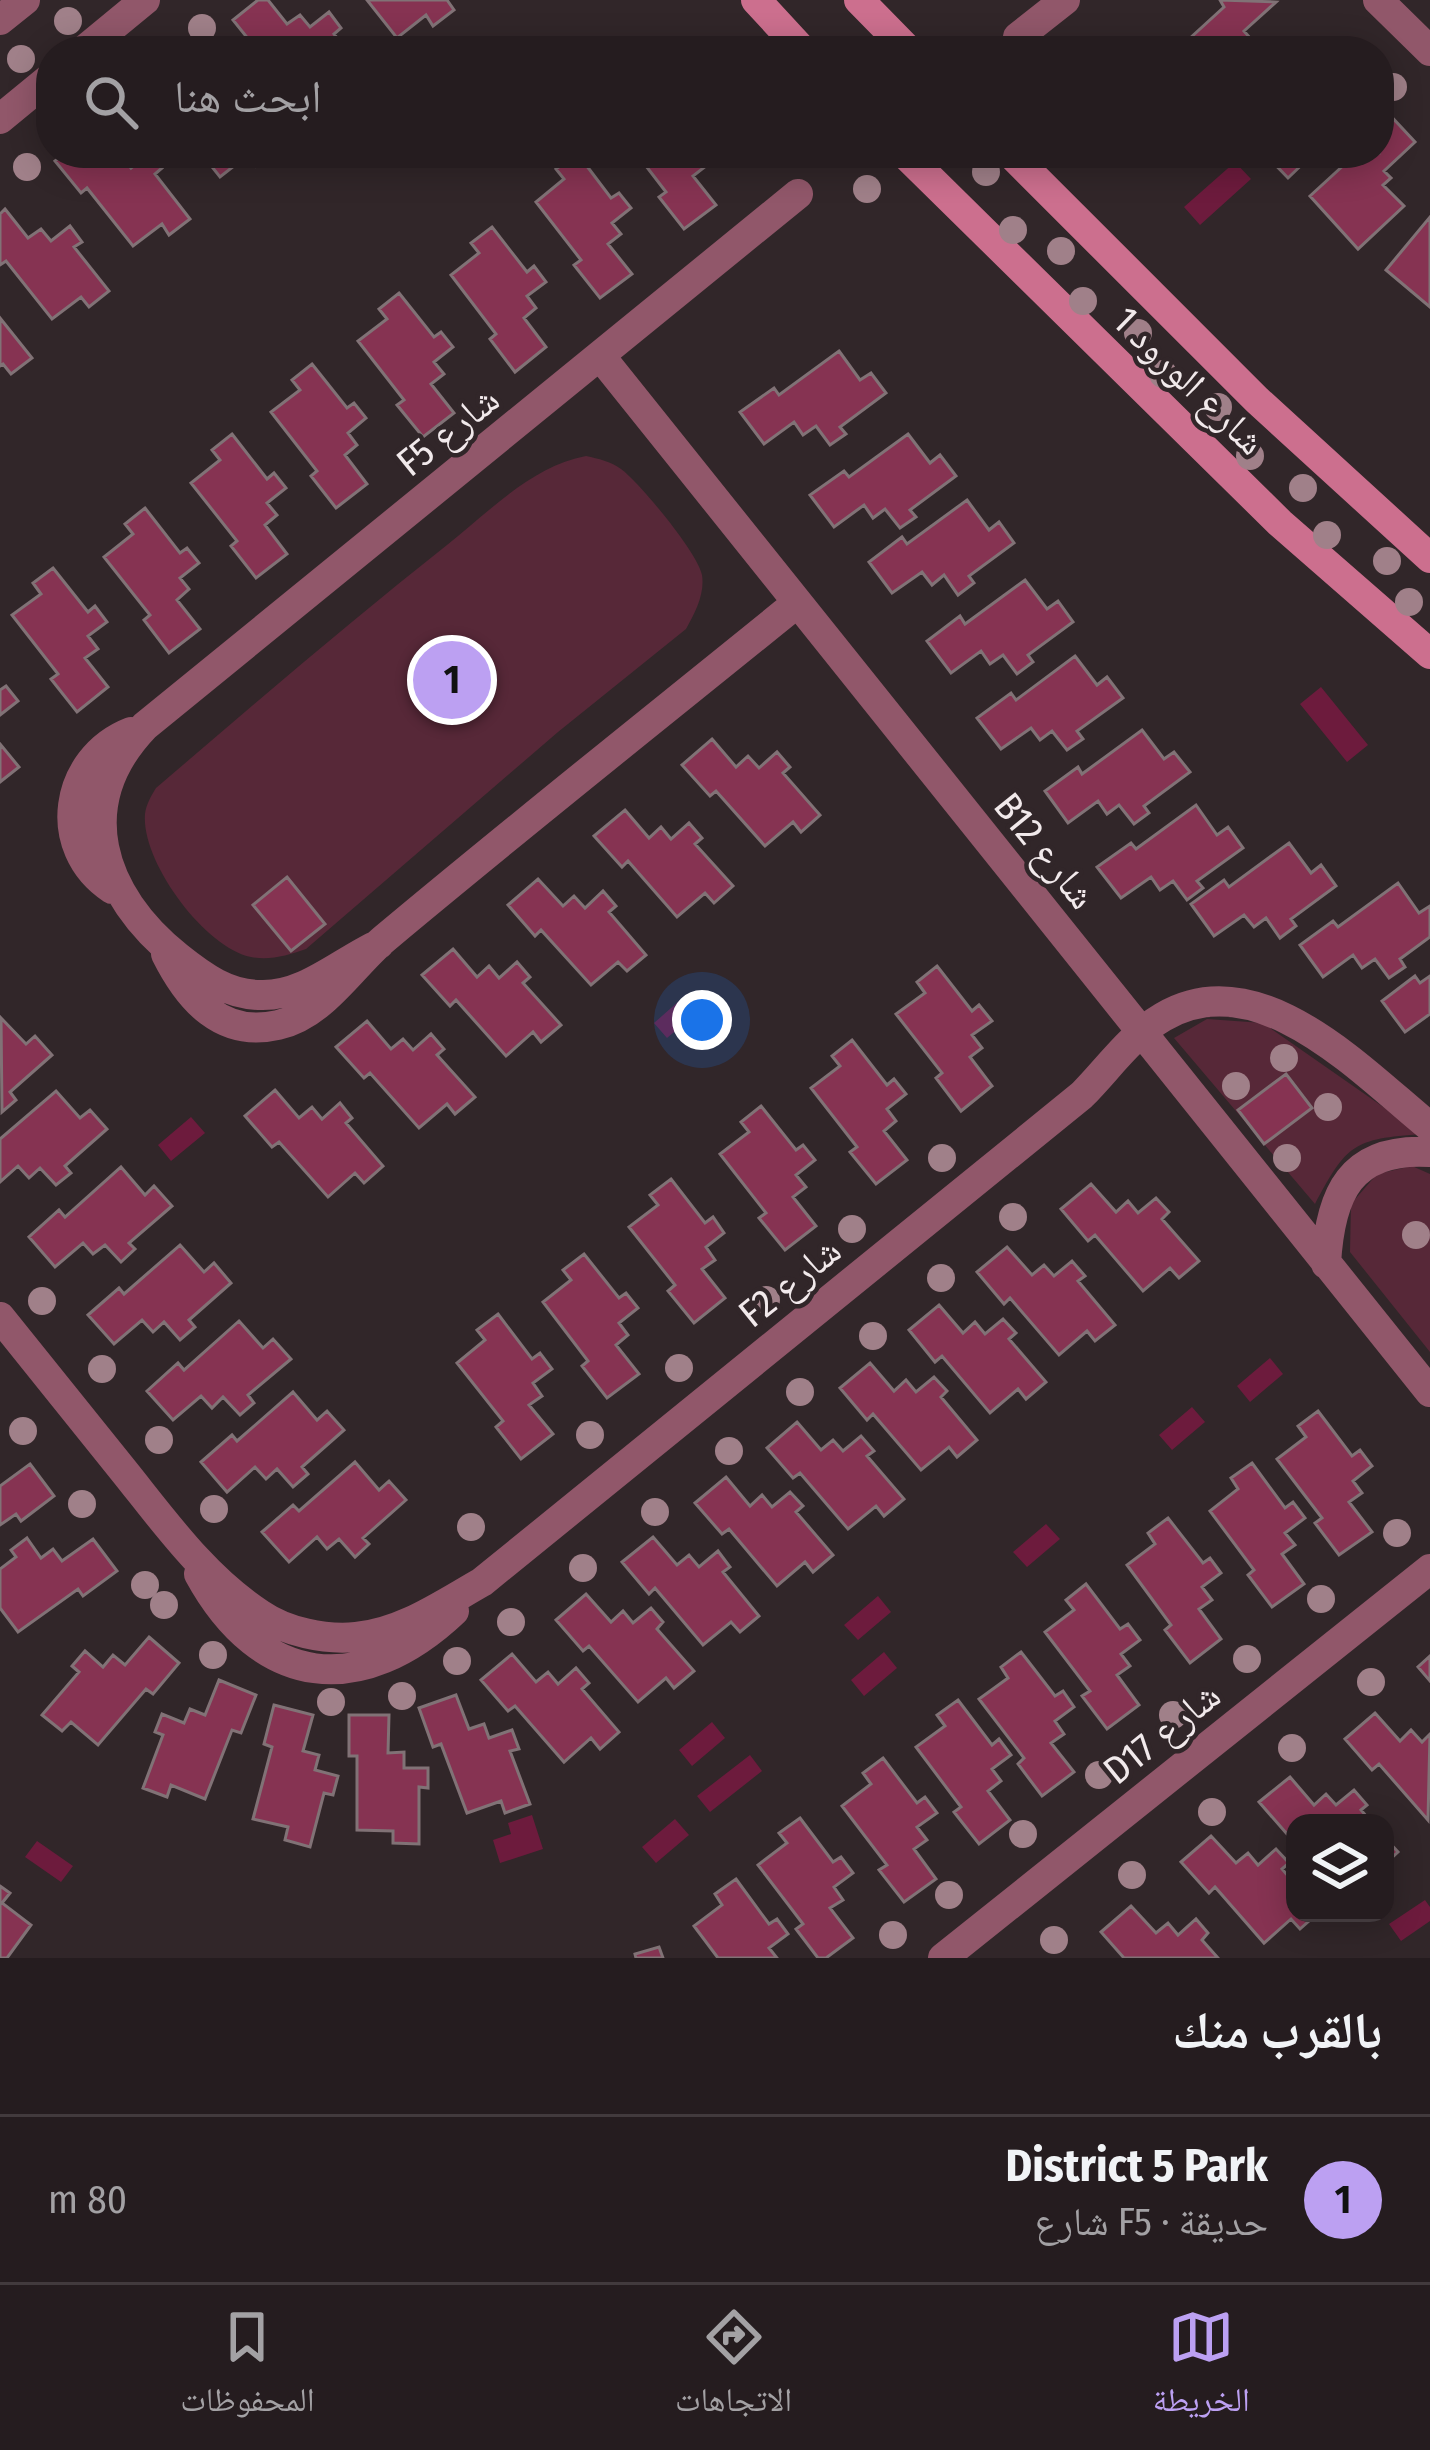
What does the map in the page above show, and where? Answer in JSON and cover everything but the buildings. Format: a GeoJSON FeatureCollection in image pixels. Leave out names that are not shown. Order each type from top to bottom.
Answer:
{"type":"FeatureCollection","features":[{"type":"Feature","properties":{"kind":"street"},"geometry":{"type":"LineString","coordinates":[[0,20],[25,0]]}},
{"type":"Feature","properties":{"kind":"street"},"geometry":{"type":"LineString","coordinates":[[101,36],[145,0]]}},
{"type":"Feature","properties":{"kind":"street"},"geometry":{"type":"LineString","coordinates":[[756,0],[789,36]]}},
{"type":"Feature","properties":{"kind":"street"},"geometry":{"type":"LineString","coordinates":[[859,0],[894,36]]}},
{"type":"Feature","properties":{"kind":"street"},"geometry":{"type":"LineString","coordinates":[[1019,36],[1065,0]]}},
{"type":"Feature","properties":{"kind":"street"},"geometry":{"type":"LineString","coordinates":[[1378,0],[1430,51]]}},
{"type":"Feature","properties":{"kind":"street"},"geometry":{"type":"LineString","coordinates":[[0,119],[36,89]]}},
{"type":"Feature","properties":{"kind":"street","name":"شارع الورود 1"},"geometry":{"type":"LineString","coordinates":[[919,168],[1280,524],[1430,654]]}},
{"type":"Feature","properties":{"kind":"street","name":"شارع الورود 1"},"geometry":{"type":"LineString","coordinates":[[1025,168],[1257,400],[1430,558]]}},
{"type":"Feature","properties":{"kind":"street","name":"F5 شارع"},"geometry":{"type":"LineString","coordinates":[[796,603],[379,944],[307,1013],[284,1024],[257,1028],[230,1024],[207,1013],[122,896],[105,857],[101,815],[113,769],[146,726],[798,194]]}},
{"type":"Feature","properties":{"kind":"street","name":"B12 شارع"},"geometry":{"type":"LineString","coordinates":[[602,357],[1430,1392]]}},
{"type":"Feature","properties":{"kind":"street","name":"F2 شارع"},"geometry":{"type":"LineString","coordinates":[[0,1317],[185,1547],[260,1614],[322,1636],[356,1637],[387,1631],[482,1582],[1082,1095],[1140,1034],[1165,1015],[1199,1004],[1270,1010],[1302,1024],[1430,1127]]}},
{"type":"Feature","properties":{"kind":"street"},"geometry":{"type":"LineString","coordinates":[[1326,1264],[1328,1222],[1340,1190],[1364,1165],[1394,1151],[1430,1152]]}},
{"type":"Feature","properties":{"kind":"street","name":"D17 شارع"},"geometry":{"type":"LineString","coordinates":[[943,1958],[1430,1569]]}},
{"type":"Feature","properties":{"kind":"shaded area"},"geometry":{"type":"Polygon","coordinates":[[[1228,168],[1241,168],[1251,179],[1200,225],[1184,207],[1228,168]]]}},
{"type":"Feature","properties":{"kind":"shaded area"},"geometry":{"type":"Polygon","coordinates":[[[586,456],[613,464],[629,476],[690,551],[702,575],[702,589],[686,629],[558,732],[306,949],[258,958],[214,937],[179,899],[153,855],[145,814],[156,788],[512,491],[548,469],[586,456]]]}},
{"type":"Feature","properties":{"kind":"shaded area"},"geometry":{"type":"Polygon","coordinates":[[[1321,687],[1368,745],[1347,762],[1300,704],[1321,687]]]}},
{"type":"Feature","properties":{"kind":"shaded area"},"geometry":{"type":"Polygon","coordinates":[[[687,994],[700,1010],[667,1038],[654,1023],[687,994]]]}},
{"type":"Feature","properties":{"kind":"shaded area"},"geometry":{"type":"Polygon","coordinates":[[[1207,1019],[1263,1023],[1422,1134],[1355,1148],[1336,1168],[1315,1204],[1174,1038],[1207,1019]]]}},
{"type":"Feature","properties":{"kind":"shaded area"},"geometry":{"type":"Polygon","coordinates":[[[191,1117],[205,1133],[171,1161],[158,1145],[191,1117]]]}},
{"type":"Feature","properties":{"kind":"shaded area"},"geometry":{"type":"Polygon","coordinates":[[[1412,1166],[1430,1174],[1430,1352],[1350,1252],[1351,1204],[1377,1174],[1412,1166]]]}},
{"type":"Feature","properties":{"kind":"shaded area"},"geometry":{"type":"Polygon","coordinates":[[[1270,1358],[1283,1374],[1250,1402],[1237,1386],[1270,1358]]]}},
{"type":"Feature","properties":{"kind":"shaded area"},"geometry":{"type":"Polygon","coordinates":[[[1192,1407],[1205,1422],[1172,1450],[1159,1435],[1192,1407]]]}},
{"type":"Feature","properties":{"kind":"shaded area"},"geometry":{"type":"Polygon","coordinates":[[[1046,1524],[1060,1539],[1027,1567],[1013,1552],[1046,1524]]]}},
{"type":"Feature","properties":{"kind":"shaded area"},"geometry":{"type":"Polygon","coordinates":[[[878,1596],[891,1612],[858,1640],[844,1625],[878,1596]]]}},
{"type":"Feature","properties":{"kind":"shaded area"},"geometry":{"type":"Polygon","coordinates":[[[884,1652],[897,1668],[864,1696],[851,1680],[884,1652]]]}},
{"type":"Feature","properties":{"kind":"shaded area"},"geometry":{"type":"Polygon","coordinates":[[[712,1722],[725,1738],[692,1766],[679,1750],[712,1722]]]}},
{"type":"Feature","properties":{"kind":"shaded area"},"geometry":{"type":"Polygon","coordinates":[[[750,1755],[762,1771],[710,1812],[697,1796],[750,1755]]]}},
{"type":"Feature","properties":{"kind":"shaded area"},"geometry":{"type":"Polygon","coordinates":[[[532,1815],[543,1849],[500,1863],[493,1840],[511,1834],[508,1823],[532,1815]]]}},
{"type":"Feature","properties":{"kind":"shaded area"},"geometry":{"type":"Polygon","coordinates":[[[675,1819],[689,1835],[656,1863],[642,1847],[675,1819]]]}},
{"type":"Feature","properties":{"kind":"shaded area"},"geometry":{"type":"Polygon","coordinates":[[[37,1841],[73,1866],[61,1882],[25,1857],[37,1841]]]}},
{"type":"Feature","properties":{"kind":"shaded area"},"geometry":{"type":"Polygon","coordinates":[[[1425,1900],[1430,1907],[1430,1921],[1401,1941],[1389,1924],[1425,1900]]]}},
{"type":"Feature","properties":{"kind":"place","name":"District 5 Park"},"geometry":{"type":"Point","coordinates":[452,680]}}]}
